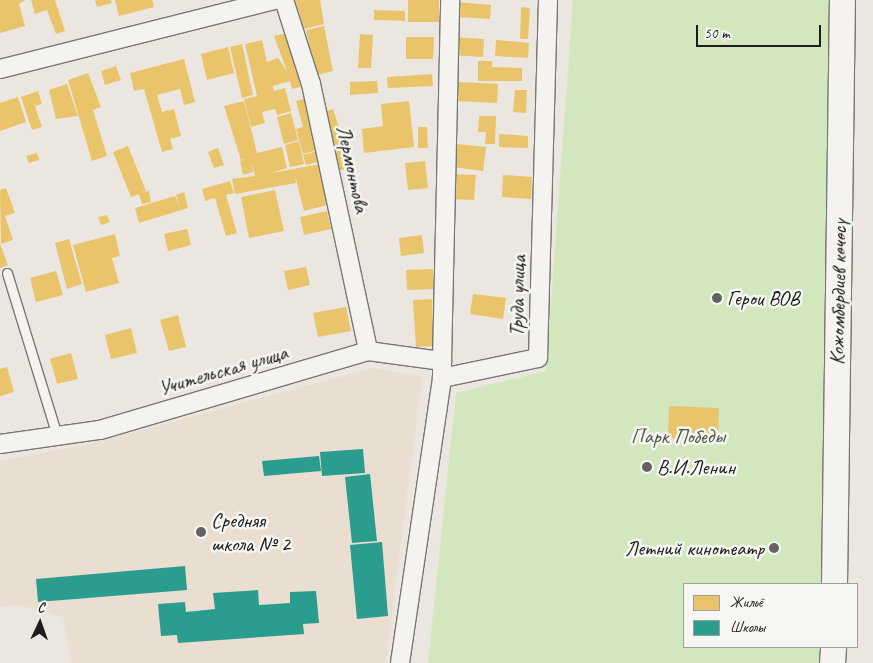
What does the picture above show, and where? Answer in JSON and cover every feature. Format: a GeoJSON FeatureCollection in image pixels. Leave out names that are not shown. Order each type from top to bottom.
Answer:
{"type":"FeatureCollection","features":[{"type":"Feature","properties":{"kind":"street"},"geometry":{"type":"LineString","coordinates":[[0,69],[274,0]]}},
{"type":"Feature","properties":{"kind":"street","name":"Лермонтова"},"geometry":{"type":"LineString","coordinates":[[284,0],[311,84],[368,351]]}},
{"type":"Feature","properties":{"kind":"street"},"geometry":{"type":"LineString","coordinates":[[400,663],[442,370],[450,0]]}},
{"type":"Feature","properties":{"kind":"street","name":"Труда улица"},"geometry":{"type":"LineString","coordinates":[[442,370],[538,358],[548,0]]}},
{"type":"Feature","properties":{"kind":"street","name":"Кожомбердиев көчөсү"},"geometry":{"type":"LineString","coordinates":[[834,583],[842,0]]}},
{"type":"Feature","properties":{"kind":"street","name":"Учительская улица"},"geometry":{"type":"LineString","coordinates":[[0,444],[100,430],[368,351],[442,370]]}},
{"type":"Feature","properties":{"kind":"street"},"geometry":{"type":"LineString","coordinates":[[832,663],[833,648]]}},
{"type":"Feature","properties":{"kind":"lane"},"geometry":{"type":"LineString","coordinates":[[7,273],[57,436]]}},
{"type":"Feature","properties":{"kind":"shaded area","name":"Средняя школа № 2"},"geometry":{"type":"Polygon","coordinates":[[[373,368],[422,377],[386,663],[71,663],[63,617],[16,604],[0,607],[0,461],[89,444],[373,368]]]}},
{"type":"Feature","properties":{"kind":"green space","name":"Парк Победы"},"geometry":{"type":"Polygon","coordinates":[[[573,0],[832,0],[824,583],[683,583],[683,648],[823,648],[823,663],[428,663],[456,393],[546,371],[573,0]]]}},
{"type":"Feature","properties":{"kind":"building: Жильё"},"geometry":{"type":"Polygon","coordinates":[[[0,0],[25,0],[19,4],[25,26],[0,33],[0,0]]]}},
{"type":"Feature","properties":{"kind":"building: Жильё"},"geometry":{"type":"Polygon","coordinates":[[[31,0],[55,0],[65,31],[56,34],[47,10],[35,14],[31,0]]]}},
{"type":"Feature","properties":{"kind":"building: Жильё"},"geometry":{"type":"Polygon","coordinates":[[[95,0],[111,0],[112,3],[97,7],[95,0]]]}},
{"type":"Feature","properties":{"kind":"building: Жильё"},"geometry":{"type":"Polygon","coordinates":[[[115,0],[152,0],[154,7],[119,16],[115,0]]]}},
{"type":"Feature","properties":{"kind":"building: Жильё"},"geometry":{"type":"Polygon","coordinates":[[[295,0],[320,0],[324,24],[304,29],[295,0]]]}},
{"type":"Feature","properties":{"kind":"building: Жильё"},"geometry":{"type":"Polygon","coordinates":[[[408,0],[439,0],[439,22],[408,22],[408,0]]]}},
{"type":"Feature","properties":{"kind":"building: Жильё"},"geometry":{"type":"Polygon","coordinates":[[[456,2],[491,5],[490,19],[456,17],[456,2]]]}},
{"type":"Feature","properties":{"kind":"building: Жильё"},"geometry":{"type":"Polygon","coordinates":[[[521,7],[530,8],[528,39],[520,39],[521,7]]]}},
{"type":"Feature","properties":{"kind":"building: Жильё"},"geometry":{"type":"Polygon","coordinates":[[[374,10],[405,11],[405,21],[374,20],[374,10]]]}},
{"type":"Feature","properties":{"kind":"building: Жильё"},"geometry":{"type":"Polygon","coordinates":[[[324,26],[333,71],[316,75],[306,30],[324,26]]]}},
{"type":"Feature","properties":{"kind":"building: Жильё"},"geometry":{"type":"Polygon","coordinates":[[[288,33],[304,86],[292,89],[290,81],[273,86],[274,91],[285,88],[291,111],[277,115],[275,109],[262,112],[265,123],[251,127],[244,99],[257,96],[245,44],[262,40],[267,62],[278,58],[287,71],[274,36],[288,33]]]}},
{"type":"Feature","properties":{"kind":"building: Жильё"},"geometry":{"type":"Polygon","coordinates":[[[360,34],[373,35],[371,68],[358,68],[360,34]]]}},
{"type":"Feature","properties":{"kind":"building: Жильё"},"geometry":{"type":"Polygon","coordinates":[[[406,37],[434,37],[433,59],[406,59],[406,37]]]}},
{"type":"Feature","properties":{"kind":"building: Жильё"},"geometry":{"type":"Polygon","coordinates":[[[451,37],[484,39],[483,57],[450,55],[451,37]]]}},
{"type":"Feature","properties":{"kind":"building: Жильё"},"geometry":{"type":"Polygon","coordinates":[[[496,40],[529,43],[528,58],[495,56],[496,40]]]}},
{"type":"Feature","properties":{"kind":"building: Жильё"},"geometry":{"type":"Polygon","coordinates":[[[242,44],[253,95],[242,98],[230,47],[242,44]]]}},
{"type":"Feature","properties":{"kind":"building: Жильё"},"geometry":{"type":"Polygon","coordinates":[[[228,47],[234,73],[207,80],[201,54],[228,47]]]}},
{"type":"Feature","properties":{"kind":"building: Жильё"},"geometry":{"type":"Polygon","coordinates":[[[184,59],[195,102],[184,105],[180,89],[157,95],[162,112],[174,109],[181,136],[170,139],[173,149],[162,152],[144,89],[134,91],[130,73],[184,59]]]}},
{"type":"Feature","properties":{"kind":"building: Жильё"},"geometry":{"type":"Polygon","coordinates":[[[478,61],[492,61],[492,67],[522,68],[522,81],[478,81],[478,61]]]}},
{"type":"Feature","properties":{"kind":"building: Жильё"},"geometry":{"type":"Polygon","coordinates":[[[116,66],[121,80],[105,85],[101,71],[116,66]]]}},
{"type":"Feature","properties":{"kind":"building: Жильё"},"geometry":{"type":"Polygon","coordinates":[[[88,73],[101,107],[93,110],[107,156],[92,161],[68,80],[88,73]]]}},
{"type":"Feature","properties":{"kind":"building: Жильё"},"geometry":{"type":"Polygon","coordinates":[[[432,74],[433,86],[388,88],[387,77],[432,74]]]}},
{"type":"Feature","properties":{"kind":"building: Жильё"},"geometry":{"type":"Polygon","coordinates":[[[377,81],[378,93],[350,95],[350,82],[377,81]]]}},
{"type":"Feature","properties":{"kind":"building: Жильё"},"geometry":{"type":"Polygon","coordinates":[[[458,82],[498,84],[497,103],[457,101],[458,82]]]}},
{"type":"Feature","properties":{"kind":"building: Жильё"},"geometry":{"type":"Polygon","coordinates":[[[67,84],[78,116],[56,119],[49,90],[67,84]]]}},
{"type":"Feature","properties":{"kind":"building: Жильё"},"geometry":{"type":"Polygon","coordinates":[[[515,90],[527,90],[526,113],[513,112],[515,90]]]}},
{"type":"Feature","properties":{"kind":"building: Жильё"},"geometry":{"type":"Polygon","coordinates":[[[38,91],[42,104],[35,106],[42,127],[32,130],[21,97],[38,91]]]}},
{"type":"Feature","properties":{"kind":"building: Жильё"},"geometry":{"type":"Polygon","coordinates":[[[18,97],[26,122],[0,131],[0,103],[18,97]]]}},
{"type":"Feature","properties":{"kind":"building: Жильё"},"geometry":{"type":"Polygon","coordinates":[[[307,98],[322,149],[303,154],[296,129],[303,127],[296,101],[307,98]]]}},
{"type":"Feature","properties":{"kind":"building: Жильё"},"geometry":{"type":"Polygon","coordinates":[[[244,101],[257,153],[282,147],[287,168],[271,173],[321,164],[331,204],[304,211],[295,175],[296,183],[235,194],[232,179],[255,176],[252,163],[253,172],[243,175],[240,161],[248,158],[241,160],[224,106],[244,101]]]}},
{"type":"Feature","properties":{"kind":"building: Жильё"},"geometry":{"type":"Polygon","coordinates":[[[409,101],[414,147],[364,153],[362,129],[383,126],[381,104],[409,101]]]}},
{"type":"Feature","properties":{"kind":"building: Жильё"},"geometry":{"type":"Polygon","coordinates":[[[333,109],[352,167],[338,171],[322,112],[333,109]]]}},
{"type":"Feature","properties":{"kind":"building: Жильё"},"geometry":{"type":"Polygon","coordinates":[[[291,113],[298,140],[284,144],[277,117],[291,113]]]}},
{"type":"Feature","properties":{"kind":"building: Жильё"},"geometry":{"type":"Polygon","coordinates":[[[479,116],[496,116],[495,144],[485,144],[486,132],[478,132],[479,116]]]}},
{"type":"Feature","properties":{"kind":"building: Жильё"},"geometry":{"type":"Polygon","coordinates":[[[418,127],[427,127],[428,148],[418,148],[418,127]]]}},
{"type":"Feature","properties":{"kind":"building: Жильё"},"geometry":{"type":"Polygon","coordinates":[[[499,134],[528,136],[528,148],[499,147],[499,134]]]}},
{"type":"Feature","properties":{"kind":"building: Жильё"},"geometry":{"type":"Polygon","coordinates":[[[299,141],[304,164],[290,167],[285,145],[299,141]]]}},
{"type":"Feature","properties":{"kind":"building: Жильё"},"geometry":{"type":"Polygon","coordinates":[[[456,144],[486,147],[483,171],[453,167],[456,144]]]}},
{"type":"Feature","properties":{"kind":"building: Жильё"},"geometry":{"type":"Polygon","coordinates":[[[128,146],[146,191],[140,193],[149,191],[151,202],[142,204],[139,194],[131,197],[113,152],[128,146]]]}},
{"type":"Feature","properties":{"kind":"building: Жильё"},"geometry":{"type":"Polygon","coordinates":[[[218,148],[224,165],[214,168],[208,152],[218,148]]]}},
{"type":"Feature","properties":{"kind":"building: Жильё"},"geometry":{"type":"Polygon","coordinates":[[[322,150],[324,160],[306,165],[303,155],[322,150]]]}},
{"type":"Feature","properties":{"kind":"building: Жильё"},"geometry":{"type":"Polygon","coordinates":[[[37,153],[39,160],[29,163],[26,156],[37,153]]]}},
{"type":"Feature","properties":{"kind":"building: Жильё"},"geometry":{"type":"Polygon","coordinates":[[[425,161],[428,188],[408,190],[405,163],[425,161]]]}},
{"type":"Feature","properties":{"kind":"building: Жильё"},"geometry":{"type":"Polygon","coordinates":[[[452,174],[476,175],[474,200],[451,199],[452,174]]]}},
{"type":"Feature","properties":{"kind":"building: Жильё"},"geometry":{"type":"Polygon","coordinates":[[[503,175],[532,177],[531,199],[502,197],[503,175]]]}},
{"type":"Feature","properties":{"kind":"building: Жильё"},"geometry":{"type":"Polygon","coordinates":[[[230,181],[234,193],[226,195],[237,233],[226,236],[215,198],[205,201],[202,189],[230,181]]]}},
{"type":"Feature","properties":{"kind":"building: Жильё"},"geometry":{"type":"Polygon","coordinates":[[[6,188],[15,213],[5,216],[13,240],[1,244],[0,190],[6,188]]]}},
{"type":"Feature","properties":{"kind":"building: Жильё"},"geometry":{"type":"Polygon","coordinates":[[[275,190],[284,231],[249,238],[241,197],[275,190]]]}},
{"type":"Feature","properties":{"kind":"building: Жильё"},"geometry":{"type":"Polygon","coordinates":[[[184,192],[188,208],[139,223],[135,208],[175,196],[180,208],[176,195],[184,192]]]}},
{"type":"Feature","properties":{"kind":"building: Жильё"},"geometry":{"type":"Polygon","coordinates":[[[327,211],[331,229],[304,235],[300,217],[327,211]]]}},
{"type":"Feature","properties":{"kind":"building: Жильё"},"geometry":{"type":"Polygon","coordinates":[[[107,215],[110,222],[101,225],[98,217],[107,215]]]}},
{"type":"Feature","properties":{"kind":"building: Жильё"},"geometry":{"type":"Polygon","coordinates":[[[187,229],[191,245],[168,251],[164,234],[187,229]]]}},
{"type":"Feature","properties":{"kind":"building: Жильё"},"geometry":{"type":"Polygon","coordinates":[[[115,234],[120,256],[112,258],[119,283],[86,292],[73,245],[115,234]]]}},
{"type":"Feature","properties":{"kind":"building: Жильё"},"geometry":{"type":"Polygon","coordinates":[[[422,235],[424,253],[401,256],[399,238],[422,235]]]}},
{"type":"Feature","properties":{"kind":"building: Жильё"},"geometry":{"type":"Polygon","coordinates":[[[69,239],[82,284],[67,289],[55,243],[69,239]]]}},
{"type":"Feature","properties":{"kind":"building: Жильё"},"geometry":{"type":"Polygon","coordinates":[[[0,244],[8,265],[0,268],[0,244]]]}},
{"type":"Feature","properties":{"kind":"building: Жильё"},"geometry":{"type":"Polygon","coordinates":[[[306,267],[310,285],[288,290],[284,271],[306,267]]]}},
{"type":"Feature","properties":{"kind":"building: Жильё"},"geometry":{"type":"Polygon","coordinates":[[[433,269],[434,289],[407,290],[406,270],[433,269]]]}},
{"type":"Feature","properties":{"kind":"building: Жильё"},"geometry":{"type":"Polygon","coordinates":[[[56,271],[63,295],[36,302],[30,278],[56,271]]]}},
{"type":"Feature","properties":{"kind":"building: Жильё"},"geometry":{"type":"Polygon","coordinates":[[[473,294],[506,298],[503,319],[470,314],[473,294]]]}},
{"type":"Feature","properties":{"kind":"building: Жильё"},"geometry":{"type":"Polygon","coordinates":[[[432,299],[434,346],[416,347],[413,300],[432,299]]]}},
{"type":"Feature","properties":{"kind":"building: Жильё"},"geometry":{"type":"Polygon","coordinates":[[[346,307],[351,331],[318,337],[313,313],[346,307]]]}},
{"type":"Feature","properties":{"kind":"building: Жильё"},"geometry":{"type":"Polygon","coordinates":[[[178,315],[186,347],[169,351],[160,320],[178,315]]]}},
{"type":"Feature","properties":{"kind":"building: Жильё"},"geometry":{"type":"Polygon","coordinates":[[[131,328],[137,353],[111,359],[105,335],[131,328]]]}},
{"type":"Feature","properties":{"kind":"building: Жильё"},"geometry":{"type":"Polygon","coordinates":[[[71,353],[78,379],[57,384],[50,359],[71,353]]]}},
{"type":"Feature","properties":{"kind":"building: Жильё"},"geometry":{"type":"Polygon","coordinates":[[[7,367],[14,392],[0,396],[0,369],[7,367]]]}},
{"type":"Feature","properties":{"kind":"building: Жильё"},"geometry":{"type":"Polygon","coordinates":[[[669,406],[719,408],[718,440],[668,438],[669,406]]]}},
{"type":"Feature","properties":{"kind":"building: Школы"},"geometry":{"type":"Polygon","coordinates":[[[363,449],[365,473],[322,476],[320,452],[363,449]]]}},
{"type":"Feature","properties":{"kind":"building: Школы"},"geometry":{"type":"Polygon","coordinates":[[[319,456],[321,471],[264,476],[262,461],[319,456]]]}},
{"type":"Feature","properties":{"kind":"building: Школы"},"geometry":{"type":"Polygon","coordinates":[[[370,474],[377,541],[352,543],[345,477],[370,474]]]}},
{"type":"Feature","properties":{"kind":"building: Школы"},"geometry":{"type":"Polygon","coordinates":[[[382,542],[388,616],[357,619],[350,545],[382,542]]]}},
{"type":"Feature","properties":{"kind":"building: Школы"},"geometry":{"type":"Polygon","coordinates":[[[185,566],[187,590],[38,602],[36,579],[185,566]]]}},
{"type":"Feature","properties":{"kind":"building: Школы"},"geometry":{"type":"Polygon","coordinates":[[[258,590],[259,605],[290,603],[290,592],[316,591],[319,623],[303,624],[304,634],[178,643],[177,635],[161,636],[158,604],[185,602],[186,612],[215,609],[213,593],[258,590]]]}},
{"type":"Feature","properties":{"kind":"place","name":"Герои ВОВ"},"geometry":{"type":"Point","coordinates":[717,298]}},
{"type":"Feature","properties":{"kind":"place","name":"В.И.Ленин"},"geometry":{"type":"Point","coordinates":[647,467]}},
{"type":"Feature","properties":{"kind":"place","name":"Средняя школа № 2"},"geometry":{"type":"Point","coordinates":[201,532]}},
{"type":"Feature","properties":{"kind":"place","name":"Летний кинотеатр"},"geometry":{"type":"Point","coordinates":[774,548]}}]}
